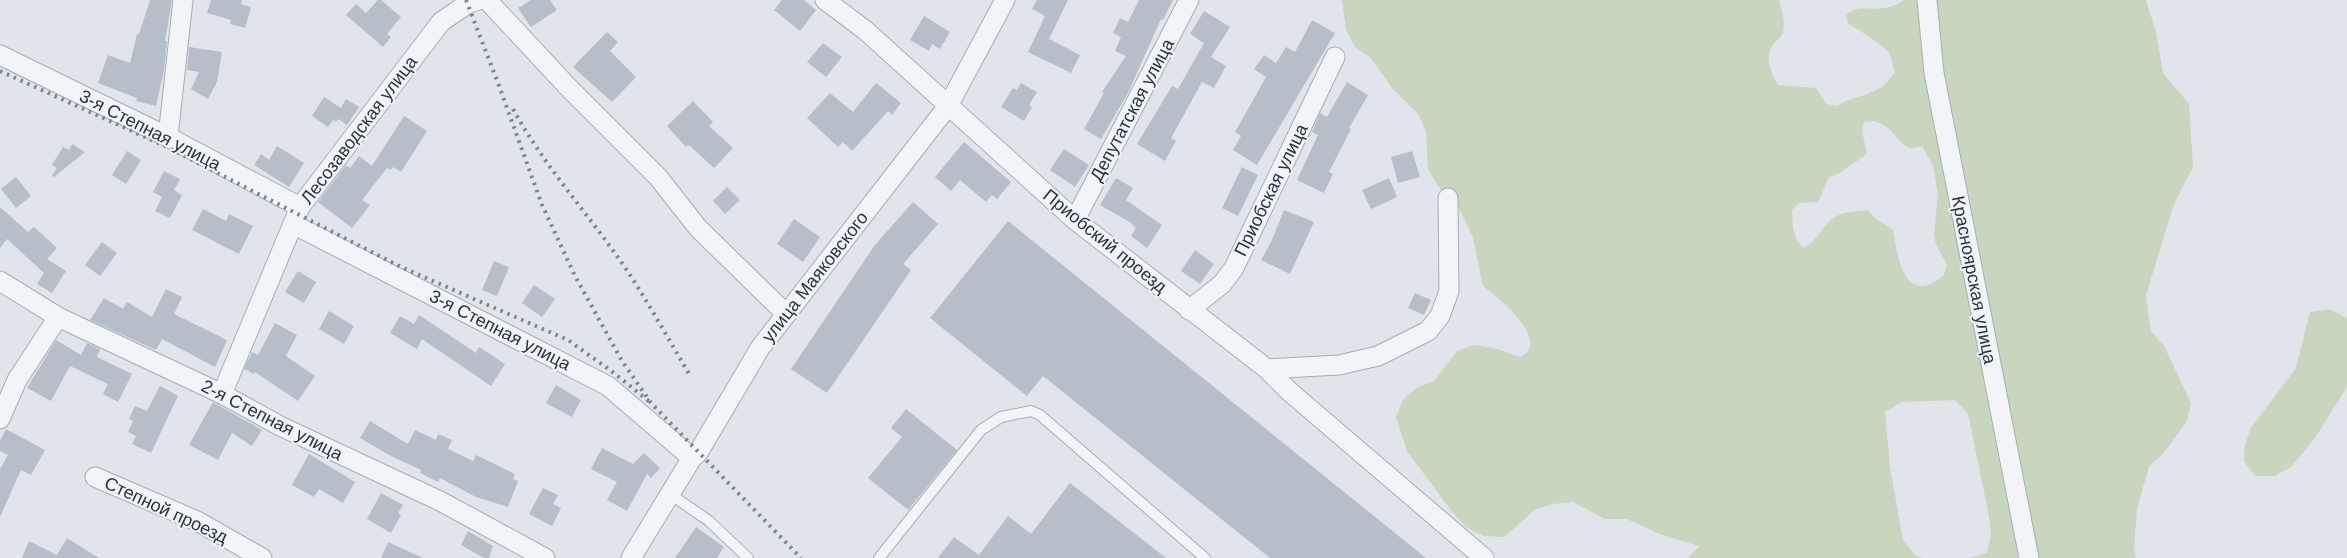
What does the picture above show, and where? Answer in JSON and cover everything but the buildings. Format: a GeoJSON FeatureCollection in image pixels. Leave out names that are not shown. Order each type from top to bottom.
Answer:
{"type":"FeatureCollection","features":[{"type":"Feature","properties":{"kind":"street"},"geometry":{"type":"LineString","coordinates":[[168,137],[183,0]]}},
{"type":"Feature","properties":{"kind":"street","name":"Лесозаводская улица"},"geometry":{"type":"LineString","coordinates":[[222,394],[296,215],[441,22],[467,4],[478,0]]}},
{"type":"Feature","properties":{"kind":"street"},"geometry":{"type":"LineString","coordinates":[[487,0],[568,87],[658,177],[698,228],[786,314]]}},
{"type":"Feature","properties":{"kind":"street","name":"Приобский проезд"},"geometry":{"type":"LineString","coordinates":[[825,0],[865,30],[1075,220],[1267,369],[1290,392],[1484,558]]}},
{"type":"Feature","properties":{"kind":"street","name":"улица Маяковского"},"geometry":{"type":"LineString","coordinates":[[631,558],[692,458],[698,453],[760,348],[948,106],[1005,0]]}},
{"type":"Feature","properties":{"kind":"street","name":"Депутатская улица"},"geometry":{"type":"LineString","coordinates":[[1075,220],[1189,0]]}},
{"type":"Feature","properties":{"kind":"street","name":"Красноярская улица"},"geometry":{"type":"LineString","coordinates":[[1927,0],[1934,73],[2029,558]]}},
{"type":"Feature","properties":{"kind":"street","name":"3-я Степная улица"},"geometry":{"type":"LineString","coordinates":[[0,55],[168,137],[296,215],[608,386],[692,458]]}},
{"type":"Feature","properties":{"kind":"street","name":"Приобская улица"},"geometry":{"type":"LineString","coordinates":[[1189,310],[1222,284],[1234,268],[1335,57]]}},
{"type":"Feature","properties":{"kind":"street"},"geometry":{"type":"LineString","coordinates":[[1267,369],[1339,365],[1378,356],[1428,331],[1440,316],[1448,291],[1448,198]]}},
{"type":"Feature","properties":{"kind":"street","name":"2-я Степная улица"},"geometry":{"type":"LineString","coordinates":[[0,281],[58,317],[222,394],[280,426],[440,501],[545,558]]}},
{"type":"Feature","properties":{"kind":"street"},"geometry":{"type":"LineString","coordinates":[[0,419],[17,380],[58,317]]}},
{"type":"Feature","properties":{"kind":"street","name":"Степной проезд"},"geometry":{"type":"LineString","coordinates":[[95,477],[197,520],[262,558]]}},
{"type":"Feature","properties":{"kind":"lane"},"geometry":{"type":"LineString","coordinates":[[879,558],[981,430],[1001,417],[1031,411],[1040,416],[1205,558]]}},
{"type":"Feature","properties":{"kind":"lane"},"geometry":{"type":"LineString","coordinates":[[670,494],[708,521],[748,558]]}},
{"type":"Feature","properties":{"kind":"green space"},"geometry":{"type":"Polygon","coordinates":[[[1342,0],[1779,0],[1784,28],[1769,52],[1770,67],[1778,85],[1816,88],[1826,104],[1837,106],[1882,87],[1895,73],[1887,50],[1848,24],[1846,14],[1853,10],[1859,8],[1887,8],[1904,0],[2146,0],[2156,32],[2163,73],[2189,104],[2193,167],[2174,204],[2146,295],[2148,313],[2151,331],[2164,346],[2191,403],[2187,421],[2163,454],[2149,466],[2137,509],[2134,548],[2136,558],[1970,558],[1987,553],[1991,535],[1989,516],[1968,414],[1955,400],[1902,402],[1885,412],[1890,467],[1903,540],[1915,555],[1922,558],[1688,558],[1699,546],[1662,535],[1627,519],[1605,519],[1573,502],[1553,504],[1536,509],[1504,537],[1484,536],[1466,527],[1453,513],[1407,451],[1396,417],[1403,400],[1416,388],[1434,381],[1457,351],[1474,345],[1495,348],[1520,357],[1528,350],[1530,341],[1526,331],[1510,309],[1483,286],[1473,238],[1461,212],[1438,186],[1428,169],[1426,131],[1419,115],[1392,88],[1370,57],[1355,47],[1346,30],[1342,0]],[[1873,121],[1864,122],[1862,131],[1867,154],[1838,174],[1829,177],[1818,202],[1799,203],[1792,210],[1793,229],[1797,240],[1803,248],[1809,245],[1832,219],[1840,214],[1868,210],[1876,219],[1893,230],[1901,266],[1906,276],[1912,283],[1920,286],[1931,284],[1944,275],[1947,265],[1936,244],[1934,235],[1938,193],[1933,166],[1922,146],[1911,149],[1880,123],[1873,121]]]}},
{"type":"Feature","properties":{"kind":"green space"},"geometry":{"type":"Polygon","coordinates":[[[2329,309],[2347,318],[2347,387],[2315,438],[2291,467],[2275,476],[2255,476],[2244,461],[2245,444],[2251,428],[2296,368],[2310,312],[2329,309]]]}},
{"type":"Feature","properties":{"kind":"railway"},"geometry":{"type":"LineString","coordinates":[[466,0],[542,205],[575,276],[622,361],[651,403],[801,558]]}},
{"type":"Feature","properties":{"kind":"railway"},"geometry":{"type":"LineString","coordinates":[[0,71],[165,146],[401,267],[568,340],[614,373],[651,403]]}},
{"type":"Feature","properties":{"kind":"railway"},"geometry":{"type":"LineString","coordinates":[[513,109],[549,166],[627,270],[691,377]]}}]}
